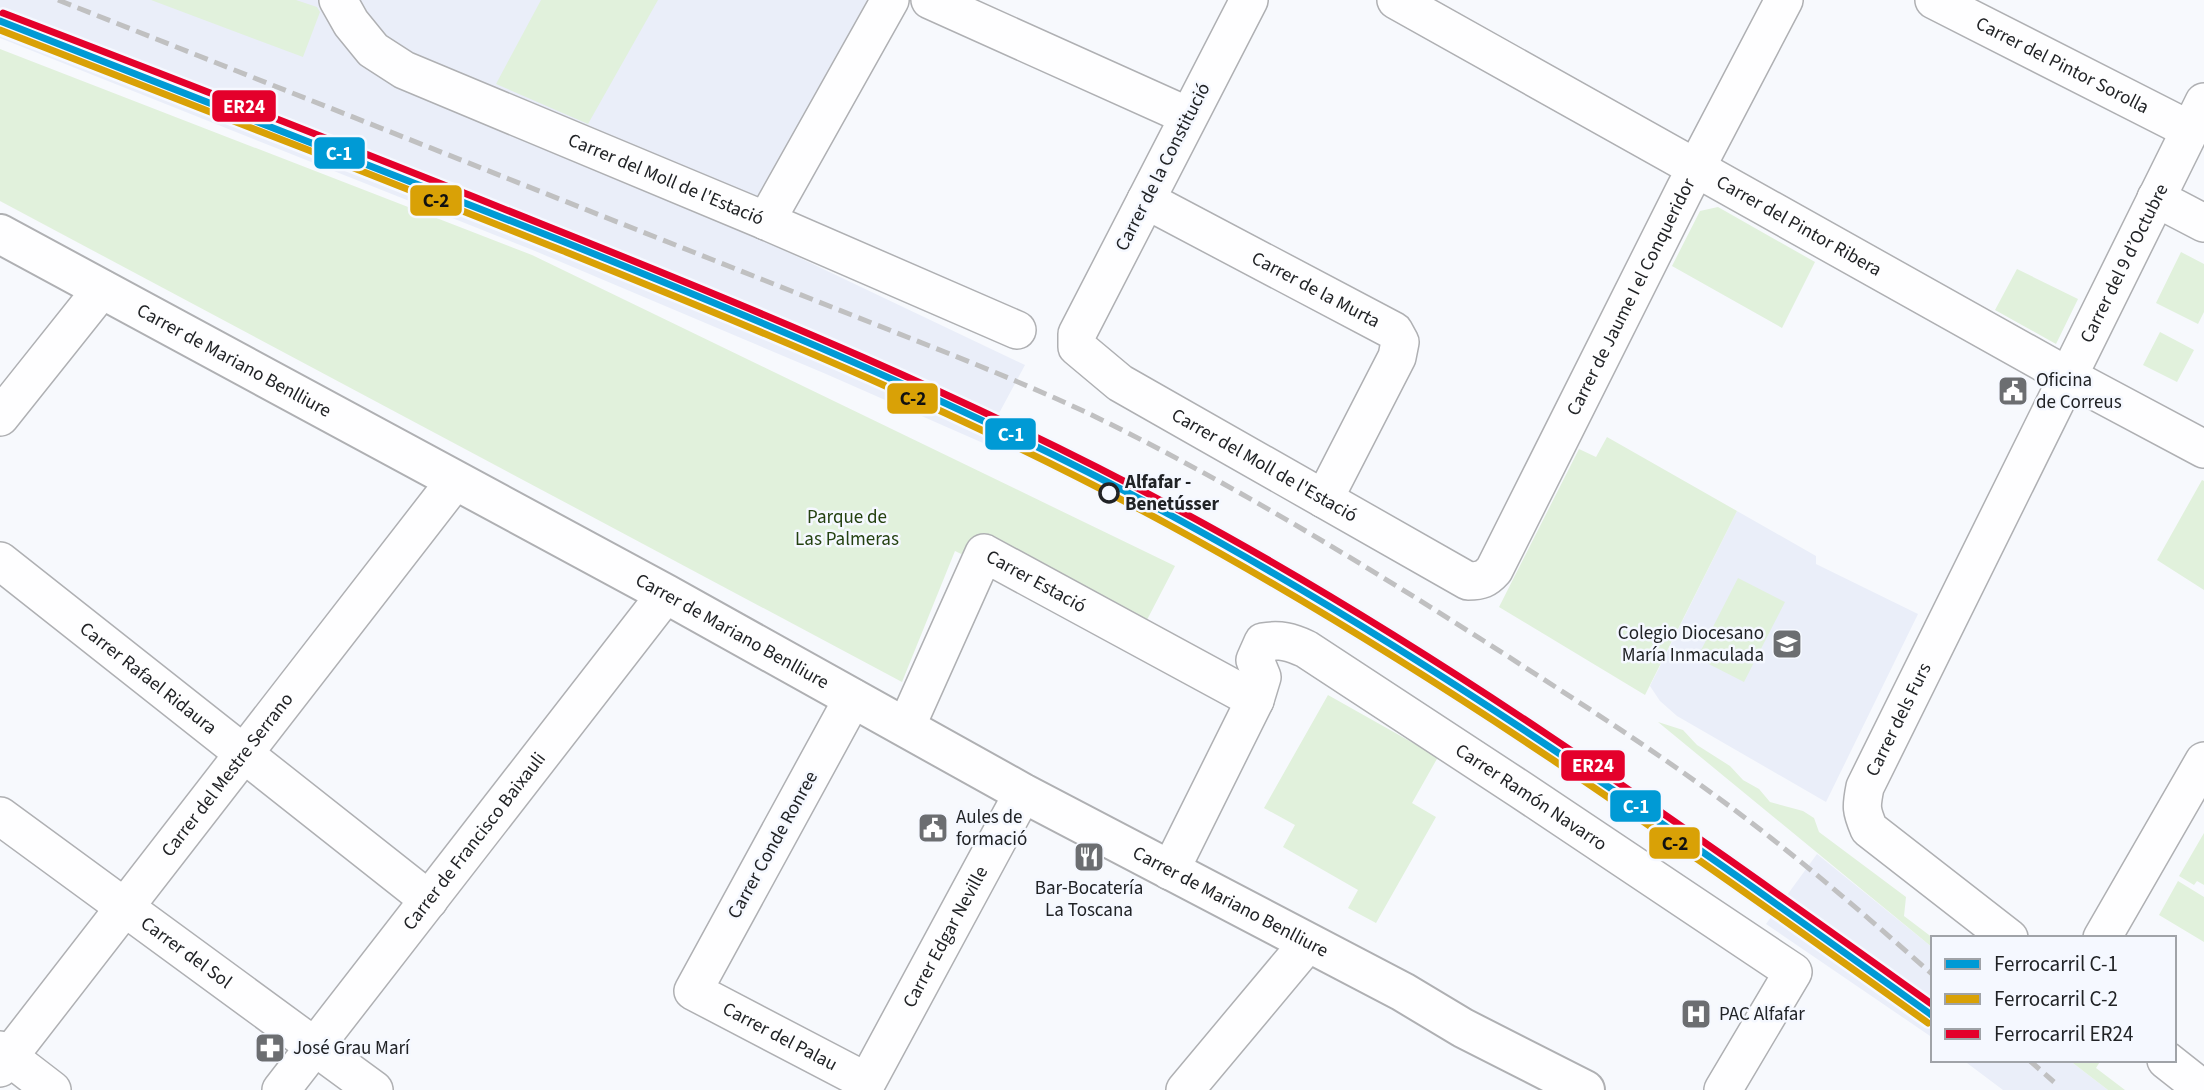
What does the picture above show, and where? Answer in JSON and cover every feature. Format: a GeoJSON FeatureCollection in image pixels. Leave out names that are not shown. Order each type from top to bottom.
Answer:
{"type":"FeatureCollection","features":[{"type":"Feature","properties":{"kind":"street","name":"Carrer del Moll de l'Estació"},"geometry":{"type":"LineString","coordinates":[[338,0],[351,23],[373,50],[404,70],[766,221],[1017,330]]}},
{"type":"Feature","properties":{"kind":"street"},"geometry":{"type":"LineString","coordinates":[[766,221],[890,0]]}},
{"type":"Feature","properties":{"kind":"street"},"geometry":{"type":"LineString","coordinates":[[930,0],[1188,116]]}},
{"type":"Feature","properties":{"kind":"street","name":"Carrer de la Constitució"},"geometry":{"type":"LineString","coordinates":[[1077,334],[1250,0]]}},
{"type":"Feature","properties":{"kind":"street","name":"Carrer del Pintor Ribera"},"geometry":{"type":"LineString","coordinates":[[1396,0],[2069,377],[2204,449]]}},
{"type":"Feature","properties":{"kind":"street","name":"Carrer de Jaume I el Conqueridor"},"geometry":{"type":"LineString","coordinates":[[1468,581],[1480,581],[1494,570],[1784,0]]}},
{"type":"Feature","properties":{"kind":"street","name":"Carrer del Pintor Sorolla"},"geometry":{"type":"LineString","coordinates":[[1934,0],[2197,116]]}},
{"type":"Feature","properties":{"kind":"street","name":"Carrer del 9 d’Octubre"},"geometry":{"type":"LineString","coordinates":[[1952,614],[2197,116]]}},
{"type":"Feature","properties":{"kind":"street"},"geometry":{"type":"LineString","coordinates":[[2156,198],[2204,223]]}},
{"type":"Feature","properties":{"kind":"street","name":"Carrer de la Murta"},"geometry":{"type":"LineString","coordinates":[[1146,200],[1394,331],[1400,342],[1397,357],[1324,499]]}},
{"type":"Feature","properties":{"kind":"street","name":"Carrer de Mariano Benlliure"},"geometry":{"type":"LineString","coordinates":[[0,234],[666,594],[1023,793],[1403,992],[1463,1028],[1585,1090]]}},
{"type":"Feature","properties":{"kind":"street"},"geometry":{"type":"LineString","coordinates":[[0,417],[102,289]]}},
{"type":"Feature","properties":{"kind":"street","name":"Carrer del Moll de l'Estació"},"geometry":{"type":"LineString","coordinates":[[1077,334],[1075,340],[1080,351],[1120,383],[1468,581]]}},
{"type":"Feature","properties":{"kind":"street","name":"Carrer del Mestre Serrano"},"geometry":{"type":"LineString","coordinates":[[3,1058],[124,907],[455,481]]}},
{"type":"Feature","properties":{"kind":"street","name":"Carrer Estació"},"geometry":{"type":"LineString","coordinates":[[906,727],[984,553],[1255,700]]}},
{"type":"Feature","properties":{"kind":"street","name":"Carrer Rafael Ridaura"},"geometry":{"type":"LineString","coordinates":[[0,561],[429,900]]}},
{"type":"Feature","properties":{"kind":"street","name":"Carrer de Francisco Baixauli"},"geometry":{"type":"LineString","coordinates":[[281,1090],[666,594]]}},
{"type":"Feature","properties":{"kind":"street","name":"Carrer dels Furs"},"geometry":{"type":"LineString","coordinates":[[1952,614],[1866,787],[1860,809],[1869,828],[2006,936]]}},
{"type":"Feature","properties":{"kind":"street","name":"Carrer Ramón Navarro"},"geometry":{"type":"LineString","coordinates":[[1255,700],[1262,677],[1255,660],[1263,642],[1290,641],[1306,649],[1793,972],[1723,1090]]}},
{"type":"Feature","properties":{"kind":"street","name":"Carrer Conde Ronree"},"geometry":{"type":"LineString","coordinates":[[693,991],[853,698]]}},
{"type":"Feature","properties":{"kind":"street"},"geometry":{"type":"LineString","coordinates":[[1170,871],[1255,700]]}},
{"type":"Feature","properties":{"kind":"street"},"geometry":{"type":"LineString","coordinates":[[2103,936],[2204,761]]}},
{"type":"Feature","properties":{"kind":"street","name":"Carrer Edgar Neville"},"geometry":{"type":"LineString","coordinates":[[867,1082],[1023,793]]}},
{"type":"Feature","properties":{"kind":"street","name":"Carrer del Sol"},"geometry":{"type":"LineString","coordinates":[[0,816],[374,1090]]}},
{"type":"Feature","properties":{"kind":"street"},"geometry":{"type":"LineString","coordinates":[[1185,1090],[1308,943]]}},
{"type":"Feature","properties":{"kind":"street","name":"Carrer del Palau"},"geometry":{"type":"LineString","coordinates":[[693,991],[867,1082]]}},
{"type":"Feature","properties":{"kind":"street","name":"Carrer de Mariano Benlliure"},"geometry":{"type":"LineString","coordinates":[[1463,1028],[1533,1090]]}},
{"type":"Feature","properties":{"kind":"street"},"geometry":{"type":"LineString","coordinates":[[3,1058],[52,1090]]}},
{"type":"Feature","properties":{"kind":"street"},"geometry":{"type":"LineString","coordinates":[[2169,1062],[2204,1090]]}},
{"type":"Feature","properties":{"kind":"shaded area"},"geometry":{"type":"Polygon","coordinates":[[[0,0],[890,0],[758,238],[1025,365],[983,443],[535,251],[0,38],[0,0]]]}},
{"type":"Feature","properties":{"kind":"shaded area","name":"Colegio Diocesano María Inmaculada"},"geometry":{"type":"Polygon","coordinates":[[[1737,511],[1816,556],[1816,564],[1918,614],[1826,802],[1677,716],[1660,701],[1650,686],[1737,511]]]}},
{"type":"Feature","properties":{"kind":"shaded area"},"geometry":{"type":"Polygon","coordinates":[[[1817,854],[1931,946],[1931,1037],[1766,924],[1817,854]]]}},
{"type":"Feature","properties":{"kind":"shaded area"},"geometry":{"type":"Polygon","coordinates":[[[1966,1062],[2072,1062],[2108,1090],[2003,1090],[1966,1062]]]}},
{"type":"Feature","properties":{"kind":"green space"},"geometry":{"type":"Polygon","coordinates":[[[151,0],[296,0],[317,7],[320,12],[303,57],[151,0]]]}},
{"type":"Feature","properties":{"kind":"green space"},"geometry":{"type":"Polygon","coordinates":[[[541,0],[658,0],[588,124],[496,84],[541,0]]]}},
{"type":"Feature","properties":{"kind":"green space","name":"Parque de Las Palmeras"},"geometry":{"type":"Polygon","coordinates":[[[0,49],[532,255],[1175,566],[1137,639],[955,551],[902,682],[0,201],[0,49]]]}},
{"type":"Feature","properties":{"kind":"green space"},"geometry":{"type":"Polygon","coordinates":[[[1718,207],[1815,262],[1782,328],[1672,266],[1700,211],[1718,207]]]}},
{"type":"Feature","properties":{"kind":"green space"},"geometry":{"type":"Polygon","coordinates":[[[2181,252],[2204,264],[2204,312],[2198,324],[2156,303],[2181,252]]]}},
{"type":"Feature","properties":{"kind":"green space"},"geometry":{"type":"Polygon","coordinates":[[[2017,269],[2078,299],[2056,344],[1995,310],[2017,269]]]}},
{"type":"Feature","properties":{"kind":"green space"},"geometry":{"type":"Polygon","coordinates":[[[2160,332],[2194,350],[2177,382],[2143,365],[2160,332]]]}},
{"type":"Feature","properties":{"kind":"green space"},"geometry":{"type":"Polygon","coordinates":[[[1607,437],[1737,511],[1645,695],[1499,607],[1579,449],[1596,457],[1607,437]]]}},
{"type":"Feature","properties":{"kind":"green space"},"geometry":{"type":"Polygon","coordinates":[[[2202,480],[2204,481],[2204,590],[2157,560],[2202,480]]]}},
{"type":"Feature","properties":{"kind":"green space"},"geometry":{"type":"Polygon","coordinates":[[[1738,578],[1785,602],[1744,682],[1697,658],[1738,578]]]}},
{"type":"Feature","properties":{"kind":"green space"},"geometry":{"type":"Polygon","coordinates":[[[1328,695],[1438,757],[1412,803],[1436,817],[1376,923],[1348,908],[1358,890],[1283,847],[1295,825],[1264,808],[1328,695]]]}},
{"type":"Feature","properties":{"kind":"green space"},"geometry":{"type":"Polygon","coordinates":[[[1658,722],[1683,730],[1697,745],[1759,789],[1770,802],[1803,811],[1814,818],[1819,832],[1906,897],[1904,916],[1931,936],[1931,946],[1658,722]]]}},
{"type":"Feature","properties":{"kind":"green space"},"geometry":{"type":"Polygon","coordinates":[[[2204,833],[2204,885],[2197,881],[2194,885],[2179,876],[2204,833]]]}},
{"type":"Feature","properties":{"kind":"green space"},"geometry":{"type":"Polygon","coordinates":[[[2178,881],[2204,897],[2204,942],[2159,915],[2178,881]]]}},
{"type":"Feature","properties":{"kind":"green space"},"geometry":{"type":"Polygon","coordinates":[[[2072,1062],[2100,1062],[2096,1068],[2125,1090],[2108,1090],[2072,1062]]]}},
{"type":"Feature","properties":{"kind":"railway"},"geometry":{"type":"LineString","coordinates":[[58,0],[968,361],[1060,400],[1128,433],[1219,481],[1353,559],[1630,736],[1771,838],[1931,973]]}},
{"type":"Feature","properties":{"kind":"railway"},"geometry":{"type":"LineString","coordinates":[[2031,1062],[2054,1082]]}},
{"type":"Feature","properties":{"kind":"rail line","name":"ER24"},"geometry":{"type":"LineString","coordinates":[[3,13],[341,144],[704,290],[941,392],[1096,467],[1272,562],[1466,681],[1655,808],[1931,1004]]}},
{"type":"Feature","properties":{"kind":"rail line","name":"C-1"},"geometry":{"type":"LineString","coordinates":[[0,21],[717,304],[947,404],[1098,477],[1271,572],[1465,691],[1654,818],[1931,1015]]}},
{"type":"Feature","properties":{"kind":"rail line","name":"C-2"},"geometry":{"type":"LineString","coordinates":[[0,30],[715,313],[869,378],[1095,486],[1268,581],[1461,700],[1650,826],[1928,1023]]}},
{"type":"Feature","properties":{"kind":"place","name":"Oficina de Correus"},"geometry":{"type":"Point","coordinates":[2013,391]}},
{"type":"Feature","properties":{"kind":"place","name":"Alfafar - Benetússer"},"geometry":{"type":"Point","coordinates":[1109,493]}},
{"type":"Feature","properties":{"kind":"place","name":"Colegio Diocesano María Inmaculada"},"geometry":{"type":"Point","coordinates":[1787,644]}},
{"type":"Feature","properties":{"kind":"place","name":"Aules de formació"},"geometry":{"type":"Point","coordinates":[933,828]}},
{"type":"Feature","properties":{"kind":"place","name":"Bar-Bocatería La Toscana"},"geometry":{"type":"Point","coordinates":[1089,857]}},
{"type":"Feature","properties":{"kind":"place","name":"PAC Alfafar"},"geometry":{"type":"Point","coordinates":[1696,1014]}},
{"type":"Feature","properties":{"kind":"place","name":"José Grau Marí"},"geometry":{"type":"Point","coordinates":[270,1048]}}]}
